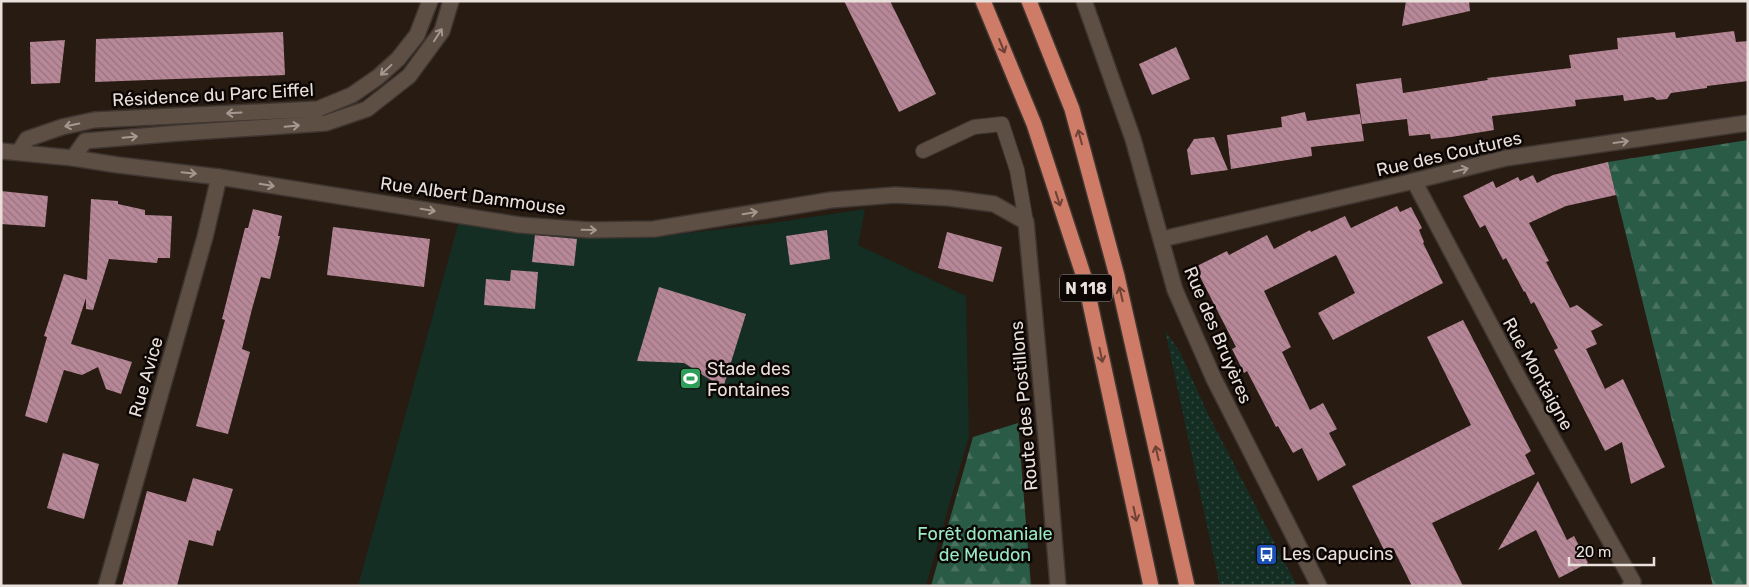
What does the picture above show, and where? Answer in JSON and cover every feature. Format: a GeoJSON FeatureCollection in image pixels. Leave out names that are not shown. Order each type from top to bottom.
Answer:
{"type":"FeatureCollection","features":[{"type":"Feature","properties":{"kind":"highway","name":"N 118"},"geometry":{"type":"LineString","coordinates":[[983,1],[1034,124],[1085,280],[1151,586]]}},
{"type":"Feature","properties":{"kind":"highway","name":"N 118"},"geometry":{"type":"LineString","coordinates":[[1029,1],[1072,109],[1117,276],[1187,586]]}},
{"type":"Feature","properties":{"kind":"street","name":"Résidence du Parc Eiffel"},"geometry":{"type":"LineString","coordinates":[[19,152],[27,139],[62,127],[94,120],[318,109],[352,95],[378,77],[417,35],[430,1]]}},
{"type":"Feature","properties":{"kind":"street","name":"Résidence du Parc Eiffel"},"geometry":{"type":"LineString","coordinates":[[73,158],[85,141],[179,132],[326,123],[367,108],[409,76],[442,30],[451,1]]}},
{"type":"Feature","properties":{"kind":"street","name":"Rue des Bruyères"},"geometry":{"type":"LineString","coordinates":[[1084,1],[1133,140],[1175,290],[1214,380],[1319,586]]}},
{"type":"Feature","properties":{"kind":"street","name":"Rue des Coutures"},"geometry":{"type":"LineString","coordinates":[[1162,239],[1414,182],[1506,158],[1748,123]]}},
{"type":"Feature","properties":{"kind":"street","name":"Rue Albert Dammouse"},"geometry":{"type":"LineString","coordinates":[[1,151],[73,158],[219,177],[520,225],[589,230],[654,229],[832,200],[895,195],[949,198],[994,204],[1026,222]]}},
{"type":"Feature","properties":{"kind":"street","name":"Rue Avice"},"geometry":{"type":"LineString","coordinates":[[106,586],[202,247],[219,177]]}},
{"type":"Feature","properties":{"kind":"street","name":"Rue Montaigne"},"geometry":{"type":"LineString","coordinates":[[1414,182],[1632,584]]}},
{"type":"Feature","properties":{"kind":"street","name":"Route des Postillons"},"geometry":{"type":"LineString","coordinates":[[1026,222],[1058,586]]}},
{"type":"Feature","properties":{"kind":"lane"},"geometry":{"type":"LineString","coordinates":[[406,48],[421,59]]}},
{"type":"Feature","properties":{"kind":"lane"},"geometry":{"type":"LineString","coordinates":[[336,102],[343,117]]}},
{"type":"Feature","properties":{"kind":"lane"},"geometry":{"type":"LineString","coordinates":[[94,120],[98,140]]}},
{"type":"Feature","properties":{"kind":"lane"},"geometry":{"type":"LineString","coordinates":[[923,151],[974,127],[1002,124],[1017,170],[1026,222]]}},
{"type":"Feature","properties":{"kind":"green space"},"geometry":{"type":"Polygon","coordinates":[[[1748,140],[1748,586],[1713,586],[1608,162],[1748,140]]]}},
{"type":"Feature","properties":{"kind":"green space","name":"Stade des Fontaines"},"geometry":{"type":"Polygon","coordinates":[[[865,209],[858,245],[966,296],[969,436],[926,586],[358,586],[459,221],[601,237],[671,235],[765,224],[865,209]]]}},
{"type":"Feature","properties":{"kind":"green space"},"geometry":{"type":"Polygon","coordinates":[[[1165,330],[1180,352],[1207,412],[1297,586],[1220,586],[1165,330]]]}},
{"type":"Feature","properties":{"kind":"green space","name":"Forêt domaniale de Meudon"},"geometry":{"type":"Polygon","coordinates":[[[1018,423],[1031,586],[931,586],[973,437],[1018,423]]]}},
{"type":"Feature","properties":{"kind":"building"},"geometry":{"type":"Polygon","coordinates":[[[844,1],[890,1],[936,94],[899,112],[844,1]]]}},
{"type":"Feature","properties":{"kind":"building"},"geometry":{"type":"Polygon","coordinates":[[[1406,1],[1469,1],[1470,11],[1402,26],[1406,1]]]}},
{"type":"Feature","properties":{"kind":"building"},"geometry":{"type":"Polygon","coordinates":[[[1734,31],[1736,42],[1748,41],[1748,81],[1671,93],[1667,99],[1657,100],[1653,97],[1624,101],[1623,95],[1575,100],[1576,106],[1492,116],[1494,130],[1451,137],[1431,139],[1430,134],[1409,136],[1407,119],[1362,124],[1356,84],[1401,78],[1403,93],[1488,80],[1487,78],[1571,68],[1569,55],[1618,49],[1617,38],[1675,32],[1676,38],[1734,31]]]}},
{"type":"Feature","properties":{"kind":"building"},"geometry":{"type":"Polygon","coordinates":[[[283,32],[285,75],[95,82],[96,39],[283,32]]]}},
{"type":"Feature","properties":{"kind":"building"},"geometry":{"type":"Polygon","coordinates":[[[65,40],[60,83],[31,84],[30,42],[65,40]]]}},
{"type":"Feature","properties":{"kind":"building"},"geometry":{"type":"Polygon","coordinates":[[[1176,47],[1190,79],[1152,95],[1139,64],[1176,47]]]}},
{"type":"Feature","properties":{"kind":"building"},"geometry":{"type":"Polygon","coordinates":[[[1305,112],[1307,121],[1360,114],[1364,141],[1311,147],[1312,156],[1231,169],[1227,135],[1282,127],[1281,117],[1305,112]]]}},
{"type":"Feature","properties":{"kind":"building"},"geometry":{"type":"Polygon","coordinates":[[[1214,137],[1228,170],[1191,175],[1187,150],[1194,139],[1214,137]]]}},
{"type":"Feature","properties":{"kind":"building"},"geometry":{"type":"Polygon","coordinates":[[[1608,162],[1616,195],[1566,206],[1529,223],[1549,261],[1546,262],[1570,308],[1577,305],[1603,325],[1591,331],[1597,344],[1586,349],[1605,389],[1623,379],[1665,467],[1631,484],[1622,442],[1605,451],[1554,350],[1558,348],[1534,302],[1531,304],[1506,258],[1503,260],[1485,225],[1480,228],[1463,196],[1493,181],[1496,188],[1518,177],[1520,181],[1533,175],[1537,183],[1553,175],[1608,162]]]}},
{"type":"Feature","properties":{"kind":"building"},"geometry":{"type":"Polygon","coordinates":[[[1,191],[48,196],[45,227],[1,224],[1,191]]]}},
{"type":"Feature","properties":{"kind":"building"},"geometry":{"type":"Polygon","coordinates":[[[91,199],[118,201],[118,204],[145,210],[145,215],[172,216],[170,258],[158,258],[157,263],[109,259],[93,310],[86,309],[86,298],[71,344],[132,362],[121,394],[106,389],[98,367],[82,375],[64,370],[47,423],[25,416],[47,337],[44,336],[64,274],[87,280],[91,199]]]}},
{"type":"Feature","properties":{"kind":"building"},"geometry":{"type":"Polygon","coordinates":[[[1397,206],[1400,212],[1411,207],[1422,228],[1419,230],[1423,243],[1443,283],[1333,340],[1318,313],[1355,293],[1336,255],[1264,291],[1291,347],[1282,352],[1310,410],[1323,403],[1337,429],[1329,433],[1346,465],[1318,481],[1302,448],[1293,453],[1278,426],[1276,427],[1247,371],[1244,373],[1232,349],[1236,347],[1195,267],[1227,251],[1229,255],[1267,235],[1274,249],[1310,230],[1311,232],[1345,216],[1351,228],[1397,206]]]}},
{"type":"Feature","properties":{"kind":"building"},"geometry":{"type":"Polygon","coordinates":[[[253,209],[282,216],[278,236],[280,236],[270,279],[261,277],[252,309],[242,349],[250,352],[228,434],[196,426],[225,320],[222,319],[245,228],[248,228],[253,209]]]}},
{"type":"Feature","properties":{"kind":"building"},"geometry":{"type":"Polygon","coordinates":[[[333,227],[430,239],[424,287],[327,275],[333,227]]]}},
{"type":"Feature","properties":{"kind":"building"},"geometry":{"type":"Polygon","coordinates":[[[827,230],[830,259],[790,265],[786,236],[827,230]]]}},
{"type":"Feature","properties":{"kind":"building"},"geometry":{"type":"Polygon","coordinates":[[[947,232],[1002,247],[993,282],[938,268],[947,232]]]}},
{"type":"Feature","properties":{"kind":"building"},"geometry":{"type":"Polygon","coordinates":[[[535,235],[577,239],[574,266],[532,262],[535,235]]]}},
{"type":"Feature","properties":{"kind":"building"},"geometry":{"type":"Polygon","coordinates":[[[511,270],[538,272],[535,309],[484,305],[486,279],[510,281],[511,270]]]}},
{"type":"Feature","properties":{"kind":"building"},"geometry":{"type":"Polygon","coordinates":[[[659,287],[746,314],[723,388],[684,363],[637,361],[659,287]]]}},
{"type":"Feature","properties":{"kind":"building"},"geometry":{"type":"Polygon","coordinates":[[[1463,320],[1531,451],[1525,455],[1535,474],[1432,523],[1463,586],[1412,586],[1393,548],[1385,552],[1352,486],[1471,425],[1427,337],[1463,320]]]}},
{"type":"Feature","properties":{"kind":"building"},"geometry":{"type":"Polygon","coordinates":[[[63,453],[99,464],[84,519],[47,508],[63,453]]]}},
{"type":"Feature","properties":{"kind":"building"},"geometry":{"type":"Polygon","coordinates":[[[193,478],[233,489],[220,531],[217,530],[213,546],[189,540],[177,586],[122,586],[147,491],[186,502],[193,478]]]}},
{"type":"Feature","properties":{"kind":"building"},"geometry":{"type":"Polygon","coordinates":[[[1538,481],[1567,540],[1574,536],[1588,563],[1559,578],[1536,530],[1498,550],[1538,481]]]}},
{"type":"Feature","properties":{"kind":"place","name":"Stade des Fontaines"},"geometry":{"type":"Point","coordinates":[691,379]}},
{"type":"Feature","properties":{"kind":"place","name":"Les Capucins"},"geometry":{"type":"Point","coordinates":[1266,554]}}]}
